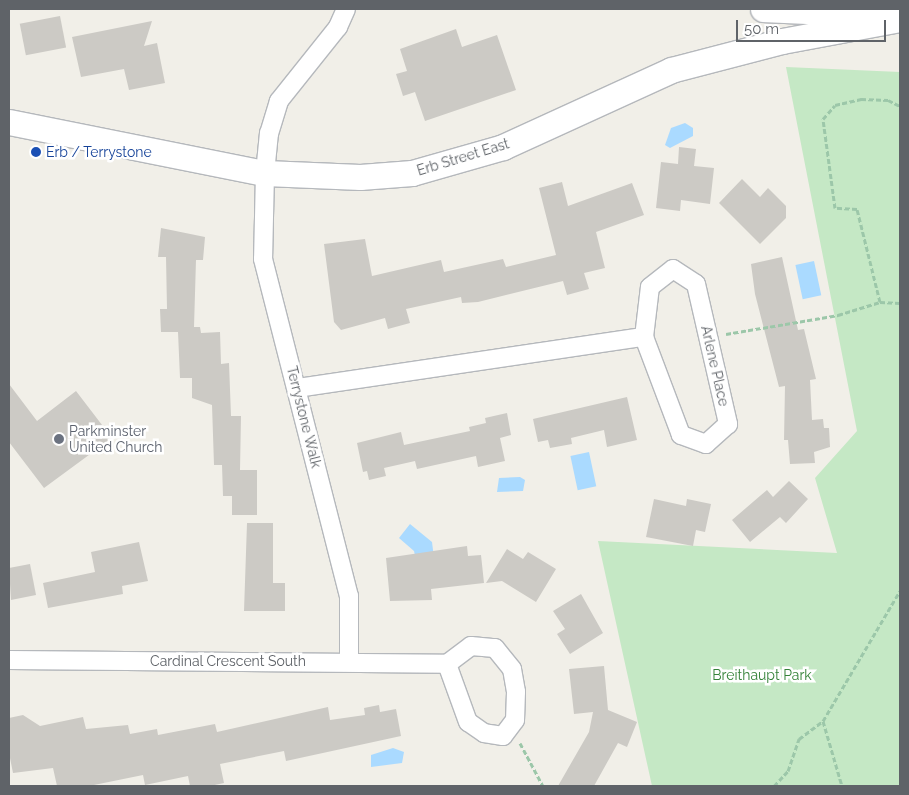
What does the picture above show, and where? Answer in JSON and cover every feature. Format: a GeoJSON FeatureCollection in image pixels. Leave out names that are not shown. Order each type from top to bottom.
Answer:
{"type":"FeatureCollection","features":[{"type":"Feature","properties":{"kind":"main road"},"geometry":{"type":"LineString","coordinates":[[763,9],[900,17]]}},
{"type":"Feature","properties":{"kind":"main road","name":"Erb Street East"},"geometry":{"type":"LineString","coordinates":[[9,122],[264,173],[360,177],[412,173],[503,147],[672,70],[782,41],[900,17]]}},
{"type":"Feature","properties":{"kind":"street","name":"Terrystone Walk"},"geometry":{"type":"LineString","coordinates":[[346,9],[338,27],[279,101],[269,133],[264,173],[263,259],[349,596],[349,661]]}},
{"type":"Feature","properties":{"kind":"street","name":"Arlene Place"},"geometry":{"type":"LineString","coordinates":[[673,269],[696,284],[728,424],[706,444],[681,435],[644,337],[650,288],[673,269]]}},
{"type":"Feature","properties":{"kind":"street"},"geometry":{"type":"LineString","coordinates":[[297,388],[644,337]]}},
{"type":"Feature","properties":{"kind":"street"},"geometry":{"type":"LineString","coordinates":[[471,646],[495,648],[512,669],[514,720],[503,736],[484,733],[468,722],[447,664],[471,646]]}},
{"type":"Feature","properties":{"kind":"street","name":"Cardinal Crescent South"},"geometry":{"type":"LineString","coordinates":[[9,660],[349,661],[447,664]]}},
{"type":"Feature","properties":{"kind":"path"},"geometry":{"type":"LineString","coordinates":[[880,302],[857,209],[835,208],[823,119],[835,106],[861,99],[888,100],[900,106]]}},
{"type":"Feature","properties":{"kind":"path"},"geometry":{"type":"LineString","coordinates":[[708,337],[838,315],[880,302],[900,304]]}},
{"type":"Feature","properties":{"kind":"path"},"geometry":{"type":"LineString","coordinates":[[774,786],[788,771],[799,738],[823,721],[900,591]]}},
{"type":"Feature","properties":{"kind":"path"},"geometry":{"type":"LineString","coordinates":[[823,721],[842,786]]}},
{"type":"Feature","properties":{"kind":"path"},"geometry":{"type":"LineString","coordinates":[[509,728],[543,786]]}},
{"type":"Feature","properties":{"kind":"green space","name":"Breithaupt Park"},"geometry":{"type":"Polygon","coordinates":[[[786,67],[900,72],[900,786],[652,786],[598,541],[837,553],[815,478],[857,431],[786,67]]]}},
{"type":"Feature","properties":{"kind":"water"},"geometry":{"type":"Polygon","coordinates":[[[685,123],[693,128],[693,136],[670,148],[665,145],[671,128],[685,123]]]}},
{"type":"Feature","properties":{"kind":"water"},"geometry":{"type":"Polygon","coordinates":[[[814,261],[821,295],[803,299],[795,265],[814,261]]]}},
{"type":"Feature","properties":{"kind":"water"},"geometry":{"type":"Polygon","coordinates":[[[589,452],[596,486],[578,490],[570,456],[589,452]]]}},
{"type":"Feature","properties":{"kind":"water"},"geometry":{"type":"Polygon","coordinates":[[[520,477],[525,480],[523,491],[497,492],[499,478],[520,477]]]}},
{"type":"Feature","properties":{"kind":"water"},"geometry":{"type":"Polygon","coordinates":[[[410,524],[432,542],[434,558],[416,560],[414,551],[399,538],[410,524]]]}},
{"type":"Feature","properties":{"kind":"water"},"geometry":{"type":"Polygon","coordinates":[[[393,748],[404,752],[402,763],[371,767],[371,755],[393,748]]]}},
{"type":"Feature","properties":{"kind":"building"},"geometry":{"type":"Polygon","coordinates":[[[60,16],[66,47],[26,55],[20,24],[60,16]]]}},
{"type":"Feature","properties":{"kind":"building"},"geometry":{"type":"Polygon","coordinates":[[[152,21],[144,46],[157,43],[165,83],[129,90],[124,69],[81,77],[72,37],[152,21]]]}},
{"type":"Feature","properties":{"kind":"building"},"geometry":{"type":"Polygon","coordinates":[[[456,29],[462,47],[497,35],[516,90],[425,121],[415,92],[403,96],[396,74],[407,71],[400,49],[456,29]]]}},
{"type":"Feature","properties":{"kind":"building"},"geometry":{"type":"Polygon","coordinates":[[[679,147],[696,149],[694,166],[714,168],[710,204],[681,200],[680,211],[656,208],[661,162],[678,164],[679,147]]]}},
{"type":"Feature","properties":{"kind":"building"},"geometry":{"type":"Polygon","coordinates":[[[742,179],[760,197],[768,188],[786,206],[786,218],[760,244],[719,203],[742,179]]]}},
{"type":"Feature","properties":{"kind":"building"},"geometry":{"type":"Polygon","coordinates":[[[562,182],[568,206],[632,183],[644,215],[596,232],[605,268],[584,273],[589,289],[567,295],[563,281],[478,302],[462,303],[461,297],[406,309],[410,323],[388,329],[385,318],[341,330],[334,322],[324,244],[365,239],[372,276],[441,260],[444,272],[503,259],[506,267],[556,255],[539,188],[562,182]]]}},
{"type":"Feature","properties":{"kind":"building"},"geometry":{"type":"Polygon","coordinates":[[[161,228],[205,237],[203,260],[196,260],[194,327],[200,327],[201,333],[220,332],[221,364],[229,363],[231,416],[241,416],[240,470],[257,470],[257,515],[232,515],[232,496],[223,496],[222,465],[214,465],[212,405],[192,398],[192,378],[180,378],[178,332],[161,332],[160,309],[167,309],[166,257],[158,257],[161,228]]]}},
{"type":"Feature","properties":{"kind":"building"},"geometry":{"type":"Polygon","coordinates":[[[782,257],[798,330],[804,329],[816,379],[810,380],[812,420],[823,419],[824,428],[829,428],[830,447],[814,452],[815,463],[790,464],[788,440],[784,440],[785,386],[779,387],[755,294],[751,264],[782,257]]]}},
{"type":"Feature","properties":{"kind":"building","name":"Parkminster United Church"},"geometry":{"type":"Polygon","coordinates":[[[9,384],[37,421],[76,391],[112,438],[44,488],[9,442],[9,384]]]}},
{"type":"Feature","properties":{"kind":"building"},"geometry":{"type":"Polygon","coordinates":[[[627,397],[637,440],[607,447],[604,430],[571,438],[572,444],[550,448],[548,440],[538,442],[533,419],[627,397]]]}},
{"type":"Feature","properties":{"kind":"building"},"geometry":{"type":"Polygon","coordinates":[[[507,413],[511,435],[500,438],[505,461],[478,467],[476,456],[417,469],[415,461],[384,468],[386,476],[369,480],[367,471],[363,472],[357,443],[401,432],[404,445],[470,431],[469,427],[486,423],[485,418],[507,413]]]}},
{"type":"Feature","properties":{"kind":"building"},"geometry":{"type":"Polygon","coordinates":[[[789,481],[808,499],[786,523],[780,517],[750,542],[732,520],[767,490],[773,497],[789,481]]]}},
{"type":"Feature","properties":{"kind":"building"},"geometry":{"type":"Polygon","coordinates":[[[654,499],[686,506],[687,499],[711,504],[705,532],[696,530],[693,546],[646,537],[654,499]]]}},
{"type":"Feature","properties":{"kind":"building"},"geometry":{"type":"Polygon","coordinates":[[[247,523],[273,523],[273,583],[285,583],[285,611],[244,611],[247,523]]]}},
{"type":"Feature","properties":{"kind":"building"},"geometry":{"type":"Polygon","coordinates":[[[139,542],[148,581],[122,586],[123,594],[48,608],[43,583],[95,572],[91,552],[139,542]]]}},
{"type":"Feature","properties":{"kind":"building"},"geometry":{"type":"Polygon","coordinates":[[[467,546],[468,556],[481,555],[484,583],[431,589],[432,600],[390,601],[386,558],[467,546]]]}},
{"type":"Feature","properties":{"kind":"building"},"geometry":{"type":"Polygon","coordinates":[[[507,549],[523,559],[528,552],[556,569],[536,602],[502,581],[486,583],[507,549]]]}},
{"type":"Feature","properties":{"kind":"building"},"geometry":{"type":"Polygon","coordinates":[[[30,564],[36,595],[11,600],[9,568],[30,564]]]}},
{"type":"Feature","properties":{"kind":"building"},"geometry":{"type":"Polygon","coordinates":[[[581,594],[603,633],[570,654],[557,634],[565,629],[553,611],[581,594]]]}},
{"type":"Feature","properties":{"kind":"building"},"geometry":{"type":"Polygon","coordinates":[[[604,666],[608,710],[637,722],[627,747],[618,743],[594,786],[558,786],[589,732],[593,712],[574,714],[569,669],[604,666]]]}},
{"type":"Feature","properties":{"kind":"building"},"geometry":{"type":"Polygon","coordinates":[[[379,705],[380,712],[396,709],[401,736],[286,761],[284,751],[220,764],[224,783],[210,786],[190,786],[188,776],[145,785],[143,775],[89,786],[57,786],[53,768],[13,773],[9,753],[9,718],[23,715],[40,726],[83,717],[86,729],[128,725],[130,734],[157,729],[158,735],[215,724],[217,732],[328,707],[330,720],[365,715],[364,708],[379,705]]]}},
{"type":"Feature","properties":{"kind":"place","name":"Erb / Terrystone"},"geometry":{"type":"Point","coordinates":[36,152]}},
{"type":"Feature","properties":{"kind":"place","name":"Parkminster United Church"},"geometry":{"type":"Point","coordinates":[59,439]}}]}
